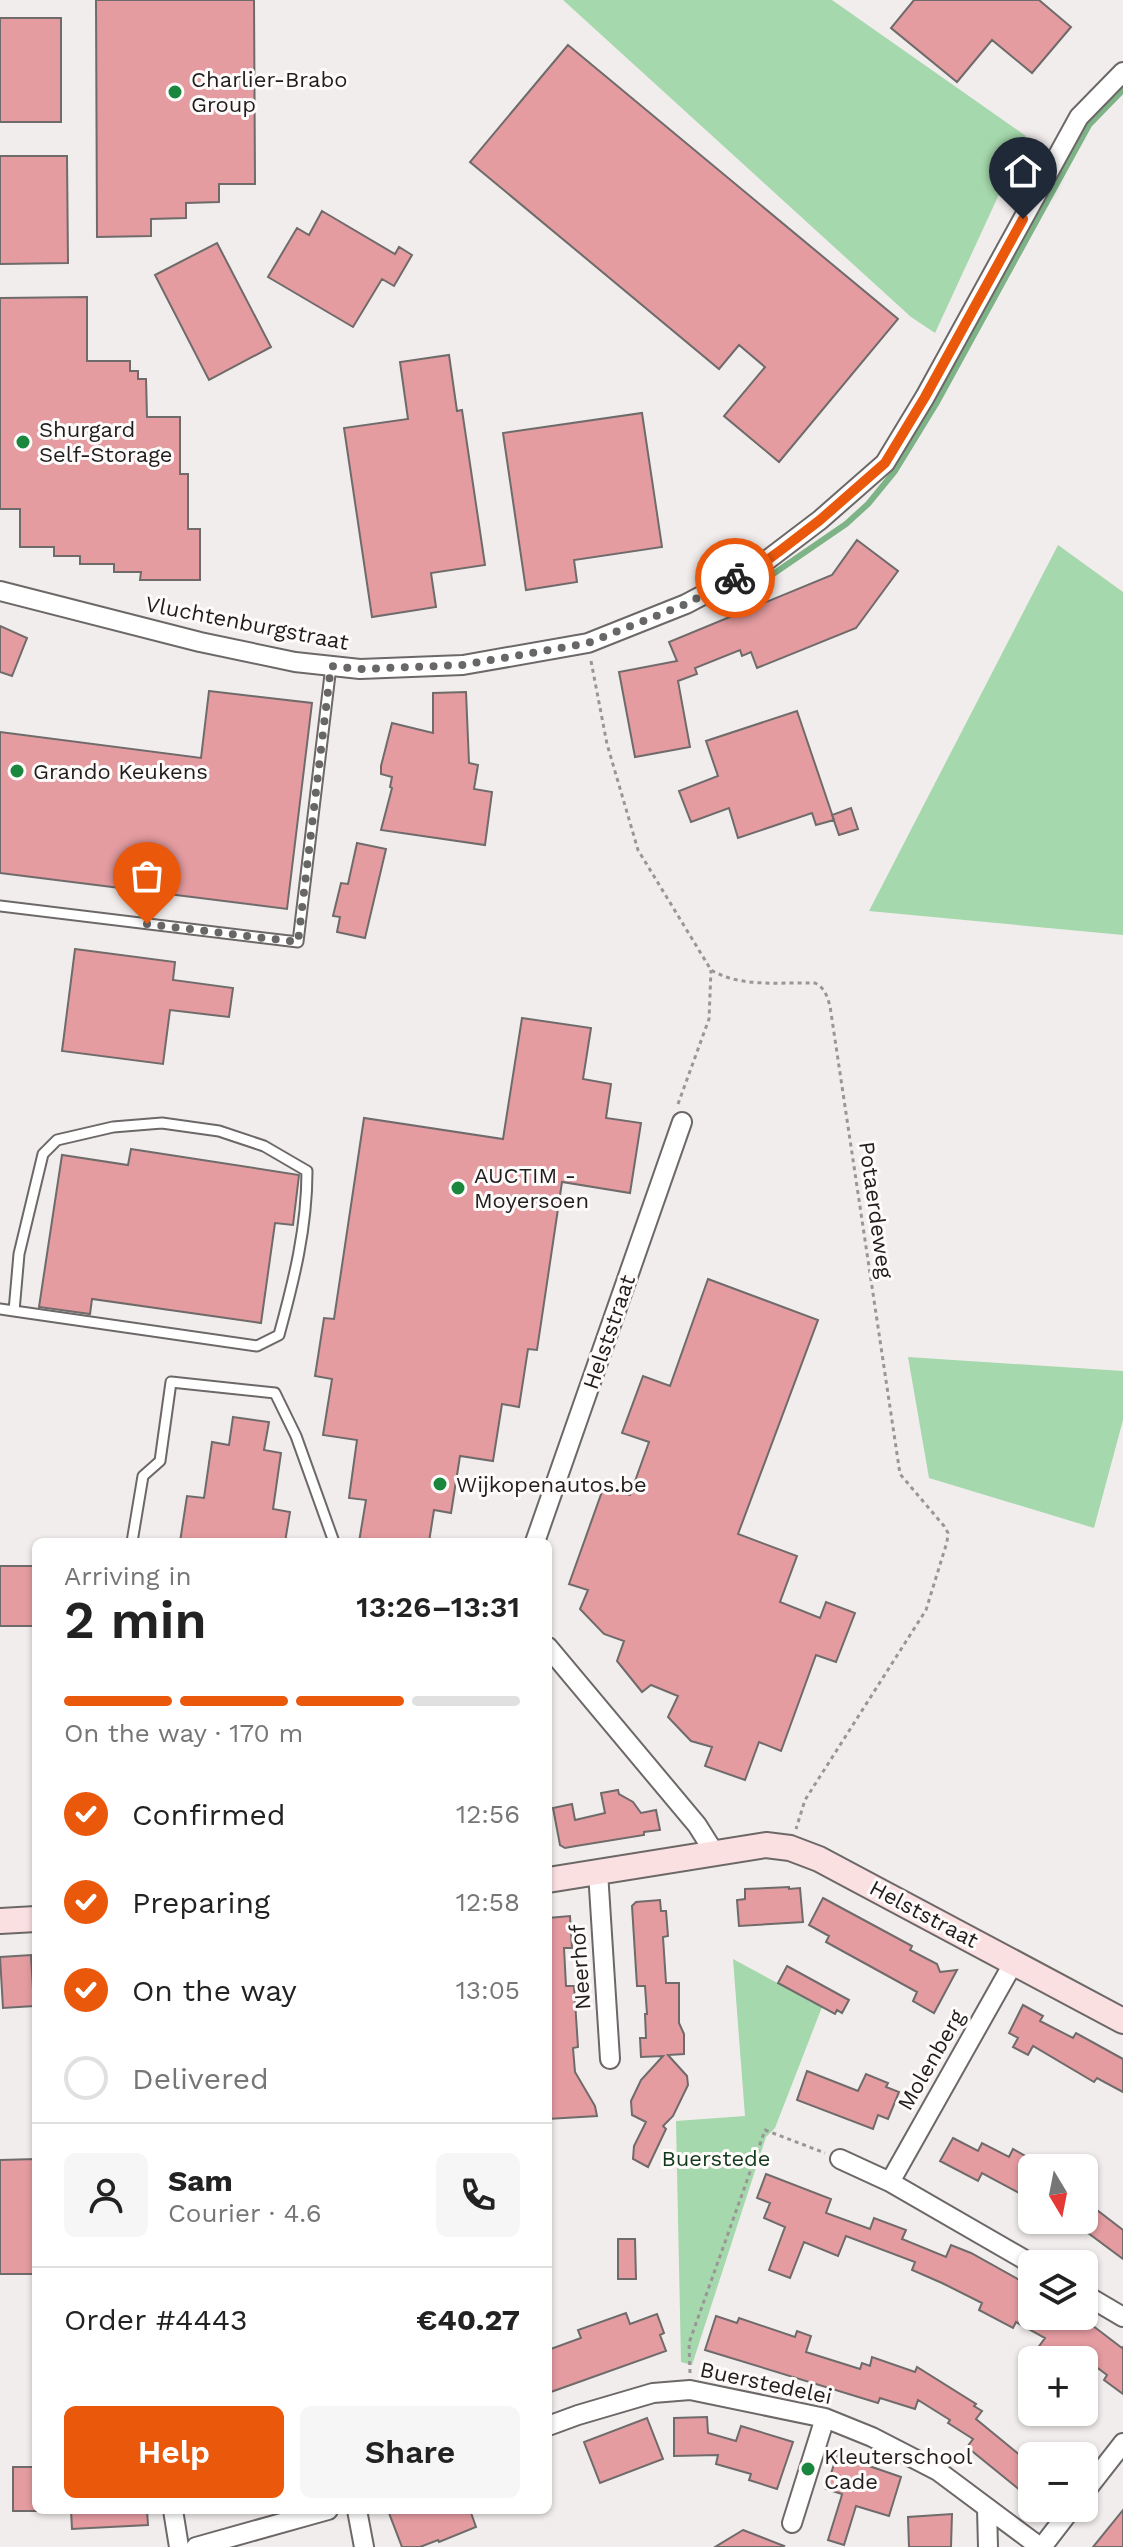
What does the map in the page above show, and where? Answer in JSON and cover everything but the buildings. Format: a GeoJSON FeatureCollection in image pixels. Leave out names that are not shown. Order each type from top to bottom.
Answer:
{"type":"FeatureCollection","features":[{"type":"Feature","properties":{"kind":"street","name":"Vluchtenburgstraat"},"geometry":{"type":"LineString","coordinates":[[0,591],[200,642],[295,662],[360,669],[463,665],[588,643],[686,604],[762,564],[820,520],[885,463],[925,397],[1079,117],[1123,72]]}},
{"type":"Feature","properties":{"kind":"street","name":"Helststraat"},"geometry":{"type":"LineString","coordinates":[[536,1538],[682,1122]]}},
{"type":"Feature","properties":{"kind":"street"},"geometry":{"type":"LineString","coordinates":[[552,1652],[697,1825],[714,1852]]}},
{"type":"Feature","properties":{"kind":"street","name":"Helststraat"},"geometry":{"type":"LineString","coordinates":[[552,1879],[766,1845],[790,1848],[819,1859],[1123,2021]]}},
{"type":"Feature","properties":{"kind":"street","name":"Neerhof"},"geometry":{"type":"LineString","coordinates":[[598,1872],[610,2059]]}},
{"type":"Feature","properties":{"kind":"street"},"geometry":{"type":"LineString","coordinates":[[0,1921],[32,1919]]}},
{"type":"Feature","properties":{"kind":"street","name":"Molenberg"},"geometry":{"type":"LineString","coordinates":[[890,2182],[1014,1962]]}},
{"type":"Feature","properties":{"kind":"street"},"geometry":{"type":"LineString","coordinates":[[840,2159],[890,2182],[1018,2256]]}},
{"type":"Feature","properties":{"kind":"street"},"geometry":{"type":"LineString","coordinates":[[1098,2302],[1123,2317]]}},
{"type":"Feature","properties":{"kind":"street","name":"Buerstedelei"},"geometry":{"type":"LineString","coordinates":[[552,2425],[653,2393],[690,2390],[825,2418],[872,2437],[938,2471],[1041,2547]]}},
{"type":"Feature","properties":{"kind":"street"},"geometry":{"type":"LineString","coordinates":[[792,2523],[825,2418]]}},
{"type":"Feature","properties":{"kind":"street"},"geometry":{"type":"LineString","coordinates":[[1098,2475],[1123,2443]]}},
{"type":"Feature","properties":{"kind":"street"},"geometry":{"type":"LineString","coordinates":[[987,2509],[988,2547]]}},
{"type":"Feature","properties":{"kind":"street"},"geometry":{"type":"LineString","coordinates":[[174,2514],[179,2547]]}},
{"type":"Feature","properties":{"kind":"street"},"geometry":{"type":"LineString","coordinates":[[196,2547],[314,2514]]}},
{"type":"Feature","properties":{"kind":"street"},"geometry":{"type":"LineString","coordinates":[[358,2514],[364,2547]]}},
{"type":"Feature","properties":{"kind":"street"},"geometry":{"type":"LineString","coordinates":[[1041,2547],[1061,2522]]}},
{"type":"Feature","properties":{"kind":"lane"},"geometry":{"type":"LineString","coordinates":[[0,906],[298,942],[331,666]]}},
{"type":"Feature","properties":{"kind":"lane"},"geometry":{"type":"LineString","coordinates":[[0,1309],[257,1346],[279,1335],[294,1282],[307,1209],[307,1171],[264,1146],[219,1131],[162,1123],[113,1127],[57,1140],[43,1154],[19,1254],[14,1311]]}},
{"type":"Feature","properties":{"kind":"lane"},"geometry":{"type":"LineString","coordinates":[[133,1538],[143,1476],[160,1461],[171,1382],[275,1393],[296,1436],[333,1538]]}},
{"type":"Feature","properties":{"kind":"path"},"geometry":{"type":"LineString","coordinates":[[588,643],[607,744],[638,850],[711,970],[709,1019],[677,1107],[682,1122]]}},
{"type":"Feature","properties":{"kind":"path","name":"Potaerdeweg"},"geometry":{"type":"LineString","coordinates":[[711,970],[740,981],[815,983],[826,992],[900,1474],[948,1533],[926,1610],[805,1800],[790,1848]]}},
{"type":"Feature","properties":{"kind":"path"},"geometry":{"type":"LineString","coordinates":[[690,2390],[689,2343],[765,2130],[840,2159]]}},
{"type":"Feature","properties":{"kind":"green space"},"geometry":{"type":"Polygon","coordinates":[[[563,0],[832,0],[1026,136],[935,333],[911,317],[563,0]]]}},
{"type":"Feature","properties":{"kind":"green space"},"geometry":{"type":"Polygon","coordinates":[[[1058,545],[1123,592],[1123,935],[869,911],[1058,545]]]}},
{"type":"Feature","properties":{"kind":"green space"},"geometry":{"type":"Polygon","coordinates":[[[908,1357],[1123,1371],[1123,1420],[1094,1528],[929,1478],[908,1357]]]}},
{"type":"Feature","properties":{"kind":"green space","name":"Buerstede"},"geometry":{"type":"Polygon","coordinates":[[[733,1959],[822,2007],[775,2128],[766,2137],[692,2365],[681,2362],[676,2121],[745,2116],[733,1959]]]}},
{"type":"Feature","properties":{"kind":"waterway"},"geometry":{"type":"LineString","coordinates":[[741,596],[846,524],[868,504],[895,471],[936,404],[1089,125],[1123,90]]}},
{"type":"Feature","properties":{"kind":"way so far"},"geometry":{"type":"LineString","coordinates":[[147,924],[298,942],[331,666],[360,669],[463,665],[588,643],[686,604],[735,578]]}},
{"type":"Feature","properties":{"kind":"place","name":"Charlier-Brabo Group"},"geometry":{"type":"Point","coordinates":[175,92]}},
{"type":"Feature","properties":{"kind":"place","name":"Shurgard Self-Storage"},"geometry":{"type":"Point","coordinates":[23,442]}},
{"type":"Feature","properties":{"kind":"place","name":"Grando Keukens"},"geometry":{"type":"Point","coordinates":[17,771]}},
{"type":"Feature","properties":{"kind":"place","name":"AUCTIM - Moyersoen"},"geometry":{"type":"Point","coordinates":[458,1188]}},
{"type":"Feature","properties":{"kind":"place","name":"Wijkopenautos.be"},"geometry":{"type":"Point","coordinates":[440,1484]}},
{"type":"Feature","properties":{"kind":"place","name":"Kleuterschool Cade"},"geometry":{"type":"Point","coordinates":[808,2469]}},
{"type":"Feature","properties":{"kind":"route"},"geometry":{"type":"LineString","coordinates":[[735,578],[781,550],[885,463],[1023,219]]}}]}
